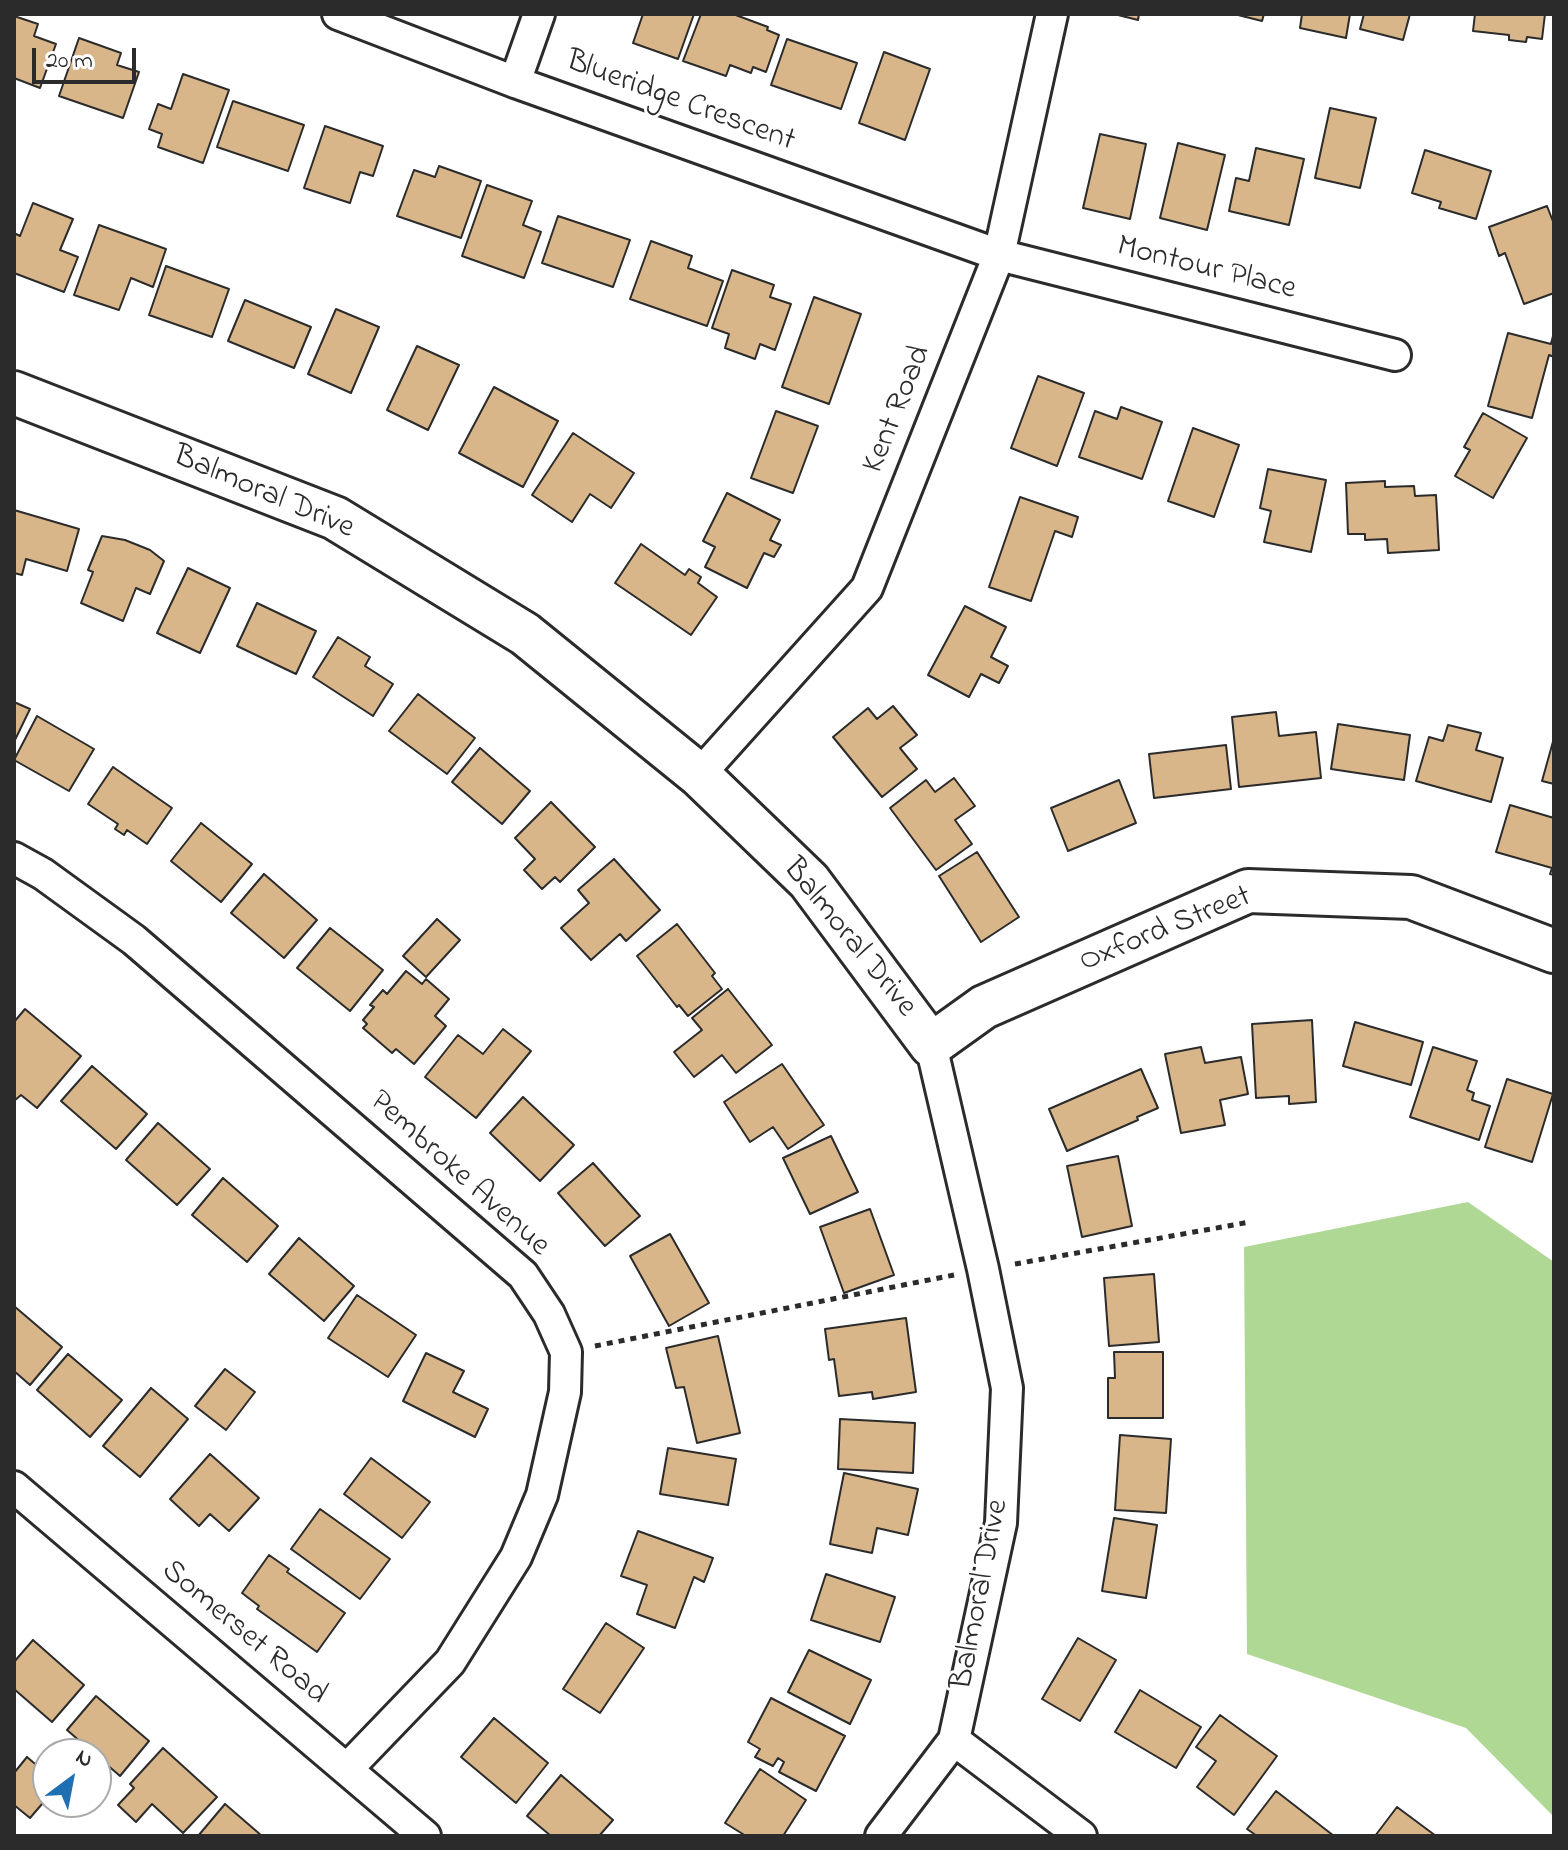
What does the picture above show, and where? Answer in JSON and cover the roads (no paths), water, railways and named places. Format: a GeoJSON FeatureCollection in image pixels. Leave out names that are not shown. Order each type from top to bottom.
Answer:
{"type":"FeatureCollection","features":[{"type":"Feature","properties":{"kind":"street","name":"Blueridge Crescent"},"geometry":{"type":"LineString","coordinates":[[338,14],[515,82],[999,255]]}},
{"type":"Feature","properties":{"kind":"street"},"geometry":{"type":"LineString","coordinates":[[515,82],[539,14]]}},
{"type":"Feature","properties":{"kind":"street","name":"Kent Road"},"geometry":{"type":"LineString","coordinates":[[699,775],[867,588],[999,255],[1052,14]]}},
{"type":"Feature","properties":{"kind":"street","name":"Montour Place"},"geometry":{"type":"LineString","coordinates":[[999,255],[1395,355]]}},
{"type":"Feature","properties":{"kind":"street","name":"Balmoral Drive"},"geometry":{"type":"LineString","coordinates":[[14,393],[335,518],[525,634],[699,775],[809,881],[931,1045],[1007,1388],[1001,1523],[954,1740],[881,1836]]}},
{"type":"Feature","properties":{"kind":"street","name":"Pembroke Avenue"},"geometry":{"type":"LineString","coordinates":[[14,858],[43,874],[134,940],[523,1275],[549,1314],[566,1352],[565,1392],[542,1495],[516,1557],[450,1662],[347,1769]]}},
{"type":"Feature","properties":{"kind":"street","name":"Oxford Street"},"geometry":{"type":"LineString","coordinates":[[931,1045],[984,1007],[1248,891],[1411,897],[1554,951]]}},
{"type":"Feature","properties":{"kind":"street","name":"Somerset Road"},"geometry":{"type":"LineString","coordinates":[[14,1487],[425,1836]]}},
{"type":"Feature","properties":{"kind":"street"},"geometry":{"type":"LineString","coordinates":[[954,1740],[1081,1836]]}}]}
